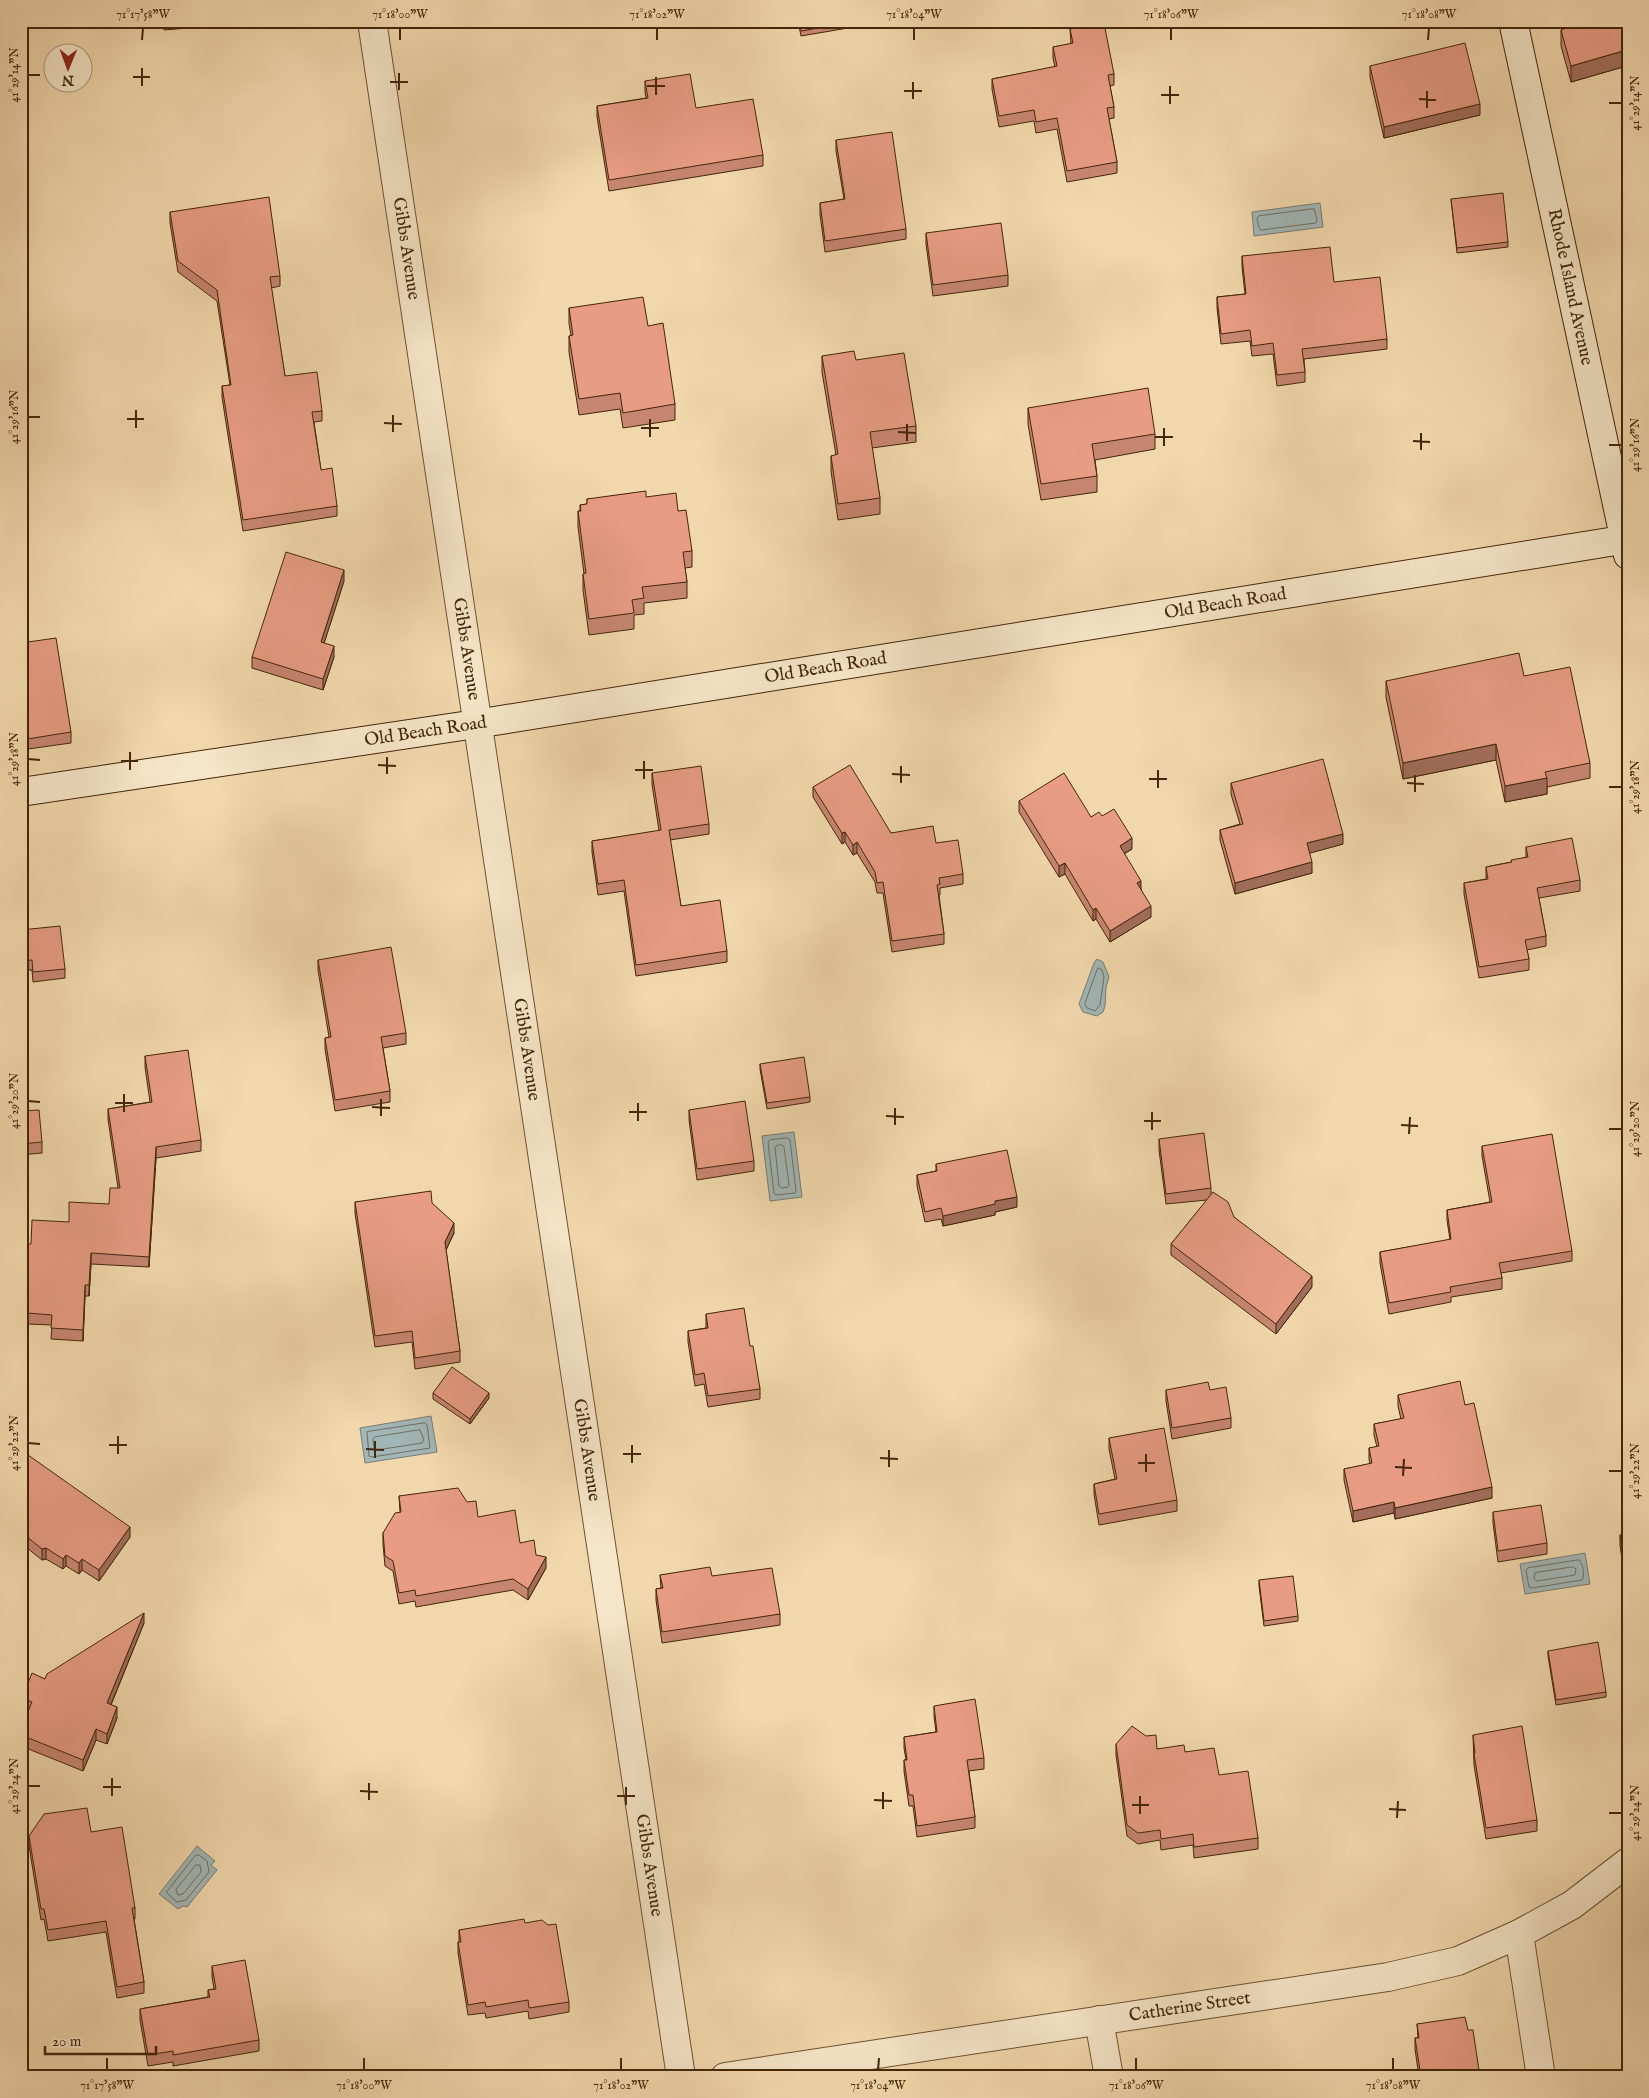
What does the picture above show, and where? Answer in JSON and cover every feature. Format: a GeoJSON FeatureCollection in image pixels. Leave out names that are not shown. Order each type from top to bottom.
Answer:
{"type":"FeatureCollection","features":[{"type":"Feature","properties":{"kind":"street","name":"Gibbs Avenue"},"geometry":{"type":"LineString","coordinates":[[372,21],[476,724],[681,2077]]}},
{"type":"Feature","properties":{"kind":"street","name":"Rhode Island Avenue"},"geometry":{"type":"LineString","coordinates":[[1513,21],[1627,544]]}},
{"type":"Feature","properties":{"kind":"street","name":"Old Beach Road"},"geometry":{"type":"LineString","coordinates":[[21,792],[476,724],[1627,544]]}},
{"type":"Feature","properties":{"kind":"street","name":"Catherine Street"},"geometry":{"type":"LineString","coordinates":[[725,2077],[1388,1977],[1458,1961],[1519,1934],[1572,1905],[1628,1862]]}},
{"type":"Feature","properties":{"kind":"street"},"geometry":{"type":"LineString","coordinates":[[1519,1934],[1541,2077]]}},
{"type":"Feature","properties":{"kind":"street"},"geometry":{"type":"LineString","coordinates":[[1099,2020],[1108,2077]]}},
{"type":"Feature","properties":{"kind":"water"},"geometry":{"type":"Polygon","coordinates":[[[1320,203],[1323,227],[1254,236],[1252,212],[1320,203]]]}},
{"type":"Feature","properties":{"kind":"water"},"geometry":{"type":"Polygon","coordinates":[[[1097,959],[1103,962],[1109,977],[1106,987],[1105,1006],[1103,1012],[1097,1016],[1083,1012],[1079,1004],[1097,959]]]}},
{"type":"Feature","properties":{"kind":"water"},"geometry":{"type":"Polygon","coordinates":[[[794,1132],[802,1197],[770,1201],[762,1136],[794,1132]]]}},
{"type":"Feature","properties":{"kind":"water"},"geometry":{"type":"Polygon","coordinates":[[[431,1416],[437,1452],[365,1463],[360,1428],[431,1416]]]}},
{"type":"Feature","properties":{"kind":"water"},"geometry":{"type":"Polygon","coordinates":[[[1585,1553],[1590,1584],[1525,1594],[1520,1564],[1585,1553]]]}},
{"type":"Feature","properties":{"kind":"water"},"geometry":{"type":"Polygon","coordinates":[[[197,1846],[215,1861],[211,1865],[217,1870],[187,1907],[183,1906],[178,1909],[159,1894],[197,1846]]]}},
{"type":"Feature","properties":{"kind":"building"},"geometry":{"type":"Polygon","coordinates":[[[799,21],[854,21],[854,22],[801,31],[799,21]]]}},
{"type":"Feature","properties":{"kind":"building"},"geometry":{"type":"Polygon","coordinates":[[[1570,21],[1628,21],[1628,58],[1625,59],[1623,51],[1571,66],[1561,30],[1572,26],[1570,21]]]}},
{"type":"Feature","properties":{"kind":"building"},"geometry":{"type":"Polygon","coordinates":[[[1104,23],[1114,74],[1108,75],[1114,107],[1107,108],[1117,162],[1067,171],[1057,118],[1036,122],[1034,110],[999,116],[992,79],[1057,66],[1053,47],[1073,43],[1070,29],[1104,23]]]}},
{"type":"Feature","properties":{"kind":"building"},"geometry":{"type":"Polygon","coordinates":[[[1465,43],[1480,104],[1384,127],[1370,66],[1465,43]]]}},
{"type":"Feature","properties":{"kind":"building"},"geometry":{"type":"Polygon","coordinates":[[[690,74],[696,108],[753,99],[763,155],[609,180],[597,106],[648,98],[645,81],[690,74]]]}},
{"type":"Feature","properties":{"kind":"building"},"geometry":{"type":"Polygon","coordinates":[[[892,132],[906,229],[825,241],[820,203],[845,199],[836,140],[892,132]]]}},
{"type":"Feature","properties":{"kind":"building"},"geometry":{"type":"Polygon","coordinates":[[[1503,193],[1508,242],[1457,248],[1451,199],[1503,193]]]}},
{"type":"Feature","properties":{"kind":"building"},"geometry":{"type":"Polygon","coordinates":[[[269,197],[280,276],[270,277],[285,376],[317,372],[322,411],[312,412],[321,470],[332,468],[337,506],[243,520],[222,386],[231,385],[217,290],[178,261],[170,212],[269,197]]]}},
{"type":"Feature","properties":{"kind":"building"},"geometry":{"type":"Polygon","coordinates":[[[1001,223],[1008,275],[933,285],[926,233],[1001,223]]]}},
{"type":"Feature","properties":{"kind":"building"},"geometry":{"type":"Polygon","coordinates":[[[1330,247],[1334,282],[1380,277],[1387,339],[1302,349],[1305,372],[1277,375],[1273,343],[1252,346],[1250,330],[1221,334],[1217,297],[1246,294],[1242,256],[1330,247]]]}},
{"type":"Feature","properties":{"kind":"building"},"geometry":{"type":"Polygon","coordinates":[[[643,297],[648,326],[663,323],[675,404],[623,413],[620,393],[579,399],[569,336],[573,335],[569,308],[643,297]]]}},
{"type":"Feature","properties":{"kind":"building"},"geometry":{"type":"Polygon","coordinates":[[[854,351],[856,360],[904,353],[916,426],[870,432],[880,498],[838,504],[831,456],[838,454],[822,356],[854,351]]]}},
{"type":"Feature","properties":{"kind":"building"},"geometry":{"type":"Polygon","coordinates":[[[1148,388],[1155,434],[1092,444],[1097,476],[1041,484],[1028,408],[1148,388]]]}},
{"type":"Feature","properties":{"kind":"building"},"geometry":{"type":"Polygon","coordinates":[[[646,491],[646,497],[676,493],[678,511],[686,510],[692,551],[683,552],[687,582],[642,587],[644,598],[632,600],[634,613],[589,619],[583,574],[586,573],[578,511],[581,511],[580,505],[587,504],[587,499],[646,491]]]}},
{"type":"Feature","properties":{"kind":"building"},"geometry":{"type":"Polygon","coordinates":[[[286,552],[344,570],[321,642],[334,646],[323,679],[252,657],[286,552]]]}},
{"type":"Feature","properties":{"kind":"building"},"geometry":{"type":"Polygon","coordinates":[[[56,638],[71,732],[21,740],[21,643],[56,638]]]}},
{"type":"Feature","properties":{"kind":"building"},"geometry":{"type":"Polygon","coordinates":[[[1519,653],[1524,676],[1570,667],[1590,763],[1545,772],[1547,778],[1505,786],[1496,744],[1403,763],[1386,681],[1519,653]]]}},
{"type":"Feature","properties":{"kind":"building"},"geometry":{"type":"Polygon","coordinates":[[[1323,759],[1343,834],[1307,843],[1312,862],[1235,883],[1220,830],[1243,824],[1231,783],[1323,759]]]}},
{"type":"Feature","properties":{"kind":"building"},"geometry":{"type":"Polygon","coordinates":[[[850,765],[891,833],[933,826],[936,843],[958,840],[963,874],[939,878],[940,884],[937,885],[944,934],[892,941],[883,882],[877,883],[875,872],[857,842],[853,845],[845,832],[842,833],[813,787],[850,765]]]}},
{"type":"Feature","properties":{"kind":"building"},"geometry":{"type":"Polygon","coordinates":[[[701,766],[709,824],[669,830],[681,906],[720,900],[727,951],[636,965],[624,880],[598,884],[592,841],[661,830],[652,773],[701,766]]]}},
{"type":"Feature","properties":{"kind":"building"},"geometry":{"type":"Polygon","coordinates":[[[1064,773],[1091,817],[1099,812],[1102,816],[1114,809],[1132,838],[1120,846],[1141,881],[1137,883],[1151,906],[1110,931],[1096,908],[1093,910],[1065,863],[1059,866],[1019,801],[1064,773]]]}},
{"type":"Feature","properties":{"kind":"building"},"geometry":{"type":"Polygon","coordinates":[[[1572,838],[1580,880],[1537,888],[1546,936],[1525,940],[1529,959],[1479,967],[1464,883],[1488,879],[1486,867],[1528,857],[1526,847],[1572,838]]]}},
{"type":"Feature","properties":{"kind":"building"},"geometry":{"type":"Polygon","coordinates":[[[60,926],[65,969],[33,972],[32,960],[21,961],[21,930],[60,926]]]}},
{"type":"Feature","properties":{"kind":"building"},"geometry":{"type":"Polygon","coordinates":[[[391,947],[406,1033],[381,1037],[390,1091],[335,1100],[325,1038],[331,1037],[318,960],[391,947]]]}},
{"type":"Feature","properties":{"kind":"building"},"geometry":{"type":"Polygon","coordinates":[[[188,1050],[201,1140],[156,1147],[149,1257],[91,1253],[89,1285],[85,1285],[83,1330],[51,1328],[52,1315],[27,1313],[28,1291],[25,1290],[27,1244],[31,1244],[32,1220],[69,1222],[69,1202],[109,1204],[110,1188],[120,1188],[108,1109],[152,1102],[145,1056],[188,1050]]]}},
{"type":"Feature","properties":{"kind":"building"},"geometry":{"type":"Polygon","coordinates":[[[804,1057],[810,1097],[767,1103],[760,1064],[804,1057]]]}},
{"type":"Feature","properties":{"kind":"building"},"geometry":{"type":"Polygon","coordinates":[[[745,1101],[754,1161],[697,1169],[689,1110],[745,1101]]]}},
{"type":"Feature","properties":{"kind":"building"},"geometry":{"type":"Polygon","coordinates":[[[39,1110],[42,1142],[21,1144],[21,1111],[39,1110]]]}},
{"type":"Feature","properties":{"kind":"building"},"geometry":{"type":"Polygon","coordinates":[[[1204,1133],[1211,1188],[1166,1194],[1159,1139],[1204,1133]]]}},
{"type":"Feature","properties":{"kind":"building"},"geometry":{"type":"Polygon","coordinates":[[[1552,1134],[1572,1251],[1499,1263],[1502,1278],[1450,1287],[1451,1292],[1389,1303],[1380,1252],[1451,1239],[1447,1210],[1492,1202],[1482,1146],[1552,1134]]]}},
{"type":"Feature","properties":{"kind":"building"},"geometry":{"type":"Polygon","coordinates":[[[1007,1150],[1017,1197],[995,1201],[995,1204],[943,1216],[941,1208],[925,1212],[917,1175],[937,1171],[936,1164],[1007,1150]]]}},
{"type":"Feature","properties":{"kind":"building"},"geometry":{"type":"Polygon","coordinates":[[[431,1191],[432,1203],[454,1223],[445,1242],[460,1351],[415,1358],[412,1331],[375,1336],[355,1202],[431,1191]]]}},
{"type":"Feature","properties":{"kind":"building"},"geometry":{"type":"Polygon","coordinates":[[[1213,1192],[1228,1202],[1234,1217],[1312,1276],[1276,1324],[1171,1244],[1213,1192]]]}},
{"type":"Feature","properties":{"kind":"building"},"geometry":{"type":"Polygon","coordinates":[[[744,1308],[760,1389],[708,1396],[704,1373],[695,1375],[688,1331],[708,1328],[706,1314],[744,1308]]]}},
{"type":"Feature","properties":{"kind":"building"},"geometry":{"type":"Polygon","coordinates":[[[452,1367],[489,1393],[470,1419],[433,1393],[452,1367]]]}},
{"type":"Feature","properties":{"kind":"building"},"geometry":{"type":"Polygon","coordinates":[[[1460,1381],[1465,1405],[1474,1403],[1492,1487],[1395,1508],[1394,1502],[1353,1511],[1344,1469],[1372,1463],[1369,1448],[1379,1446],[1374,1424],[1404,1418],[1398,1395],[1460,1381]]]}},
{"type":"Feature","properties":{"kind":"building"},"geometry":{"type":"Polygon","coordinates":[[[1208,1382],[1210,1390],[1226,1387],[1231,1418],[1172,1428],[1166,1390],[1208,1382]]]}},
{"type":"Feature","properties":{"kind":"building"},"geometry":{"type":"Polygon","coordinates":[[[1164,1428],[1177,1500],[1099,1514],[1094,1484],[1117,1479],[1109,1438],[1164,1428]]]}},
{"type":"Feature","properties":{"kind":"building"},"geometry":{"type":"Polygon","coordinates":[[[21,1450],[130,1527],[99,1570],[82,1559],[79,1563],[66,1555],[63,1559],[46,1548],[42,1549],[21,1532],[21,1450]]]}},
{"type":"Feature","properties":{"kind":"building"},"geometry":{"type":"Polygon","coordinates":[[[458,1488],[467,1502],[476,1501],[478,1517],[515,1510],[520,1543],[534,1540],[536,1555],[546,1557],[528,1589],[513,1579],[416,1596],[415,1590],[399,1593],[393,1561],[385,1556],[383,1533],[395,1513],[401,1512],[399,1496],[458,1488]]]}},
{"type":"Feature","properties":{"kind":"building"},"geometry":{"type":"Polygon","coordinates":[[[1541,1505],[1547,1543],[1498,1551],[1493,1512],[1541,1505]]]}},
{"type":"Feature","properties":{"kind":"building"},"geometry":{"type":"Polygon","coordinates":[[[1628,1533],[1628,1583],[1627,1583],[1620,1535],[1628,1533]]]}},
{"type":"Feature","properties":{"kind":"building"},"geometry":{"type":"Polygon","coordinates":[[[710,1567],[712,1576],[772,1568],[780,1614],[662,1632],[656,1589],[663,1588],[660,1575],[710,1567]]]}},
{"type":"Feature","properties":{"kind":"building"},"geometry":{"type":"Polygon","coordinates":[[[1293,1576],[1298,1616],[1264,1621],[1259,1580],[1293,1576]]]}},
{"type":"Feature","properties":{"kind":"building"},"geometry":{"type":"Polygon","coordinates":[[[144,1613],[107,1703],[117,1707],[107,1734],[96,1729],[83,1760],[21,1735],[21,1728],[32,1702],[22,1698],[32,1673],[45,1679],[47,1674],[144,1613]]]}},
{"type":"Feature","properties":{"kind":"building"},"geometry":{"type":"Polygon","coordinates":[[[1598,1642],[1606,1692],[1556,1700],[1548,1651],[1598,1642]]]}},
{"type":"Feature","properties":{"kind":"building"},"geometry":{"type":"Polygon","coordinates":[[[975,1699],[984,1758],[967,1760],[975,1817],[917,1826],[913,1795],[909,1795],[904,1760],[907,1760],[904,1737],[937,1732],[934,1706],[975,1699]]]}},
{"type":"Feature","properties":{"kind":"building"},"geometry":{"type":"Polygon","coordinates":[[[1132,1726],[1146,1736],[1156,1735],[1157,1749],[1184,1745],[1185,1752],[1214,1748],[1219,1775],[1248,1771],[1258,1838],[1194,1847],[1193,1834],[1161,1839],[1160,1830],[1138,1833],[1127,1825],[1116,1744],[1132,1726]]]}},
{"type":"Feature","properties":{"kind":"building"},"geometry":{"type":"Polygon","coordinates":[[[1522,1726],[1537,1820],[1486,1828],[1474,1754],[1473,1735],[1522,1726]]]}},
{"type":"Feature","properties":{"kind":"building"},"geometry":{"type":"Polygon","coordinates":[[[87,1808],[91,1832],[122,1827],[144,1982],[117,1987],[106,1921],[48,1930],[44,1909],[41,1909],[29,1836],[44,1814],[87,1808]]]}},
{"type":"Feature","properties":{"kind":"building"},"geometry":{"type":"Polygon","coordinates":[[[524,1919],[525,1923],[542,1920],[548,1925],[556,1924],[569,2002],[529,2008],[528,2000],[486,2007],[485,2002],[468,2005],[458,1942],[461,1942],[459,1930],[524,1919]]]}},
{"type":"Feature","properties":{"kind":"building"},"geometry":{"type":"Polygon","coordinates":[[[245,1960],[259,2040],[173,2055],[173,2051],[148,2055],[140,2009],[210,1997],[208,1990],[216,1989],[212,1966],[245,1960]]]}},
{"type":"Feature","properties":{"kind":"building"},"geometry":{"type":"Polygon","coordinates":[[[1465,2017],[1468,2030],[1473,2030],[1480,2077],[1421,2077],[1415,2038],[1419,2038],[1417,2024],[1465,2017]]]}}]}
